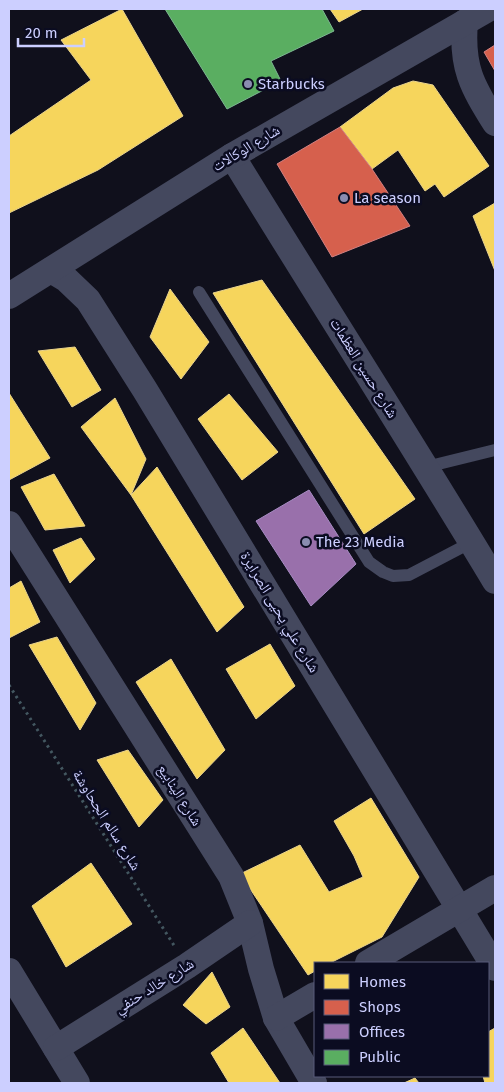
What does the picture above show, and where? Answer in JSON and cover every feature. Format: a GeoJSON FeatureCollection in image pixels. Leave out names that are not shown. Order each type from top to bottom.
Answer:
{"type":"FeatureCollection","features":[{"type":"Feature","properties":{"kind":"street","name":"شارع الوكالات"},"geometry":{"type":"LineString","coordinates":[[9,296],[232,156],[488,9]]}},
{"type":"Feature","properties":{"kind":"street"},"geometry":{"type":"LineString","coordinates":[[465,22],[463,40],[469,77],[477,95],[495,124]]}},
{"type":"Feature","properties":{"kind":"street","name":"شارع حسين العظمات"},"geometry":{"type":"LineString","coordinates":[[232,156],[495,581]]}},
{"type":"Feature","properties":{"kind":"street","name":"شارع علي يحيى الصرايرة"},"geometry":{"type":"LineString","coordinates":[[51,270],[66,279],[88,300],[156,407],[495,968]]}},
{"type":"Feature","properties":{"kind":"street","name":"شارع الينابيع"},"geometry":{"type":"LineString","coordinates":[[9,524],[231,876],[250,923],[261,969],[276,1018],[314,1083]]}},
{"type":"Feature","properties":{"kind":"street"},"geometry":{"type":"LineString","coordinates":[[370,962],[495,888]]}},
{"type":"Feature","properties":{"kind":"street","name":"شارع خالد حنفي"},"geometry":{"type":"LineString","coordinates":[[56,1048],[187,966],[250,923]]}},
{"type":"Feature","properties":{"kind":"street"},"geometry":{"type":"LineString","coordinates":[[9,971],[77,1083]]}},
{"type":"Feature","properties":{"kind":"street"},"geometry":{"type":"LineString","coordinates":[[276,1018],[314,996]]}},
{"type":"Feature","properties":{"kind":"lane"},"geometry":{"type":"LineString","coordinates":[[199,292],[369,562],[382,572],[393,576],[409,575],[472,542]]}},
{"type":"Feature","properties":{"kind":"lane"},"geometry":{"type":"LineString","coordinates":[[426,467],[495,450]]}},
{"type":"Feature","properties":{"kind":"path","name":"شارع سالم الجحاوشة"},"geometry":{"type":"LineString","coordinates":[[9,685],[187,966]]}},
{"type":"Feature","properties":{"kind":"building: Homes"},"geometry":{"type":"Polygon","coordinates":[[[122,9],[183,116],[98,170],[9,213],[9,136],[91,80],[61,40],[122,9]]]}},
{"type":"Feature","properties":{"kind":"building: Homes"},"geometry":{"type":"Polygon","coordinates":[[[330,9],[363,9],[339,22],[330,9]]]}},
{"type":"Feature","properties":{"kind":"building: Homes"},"geometry":{"type":"Polygon","coordinates":[[[413,81],[433,85],[489,166],[444,197],[435,184],[425,191],[398,150],[372,169],[340,127],[393,88],[413,81]]]}},
{"type":"Feature","properties":{"kind":"building: Homes"},"geometry":{"type":"Polygon","coordinates":[[[495,203],[495,271],[473,216],[495,203]]]}},
{"type":"Feature","properties":{"kind":"building: Homes"},"geometry":{"type":"Polygon","coordinates":[[[262,280],[415,499],[364,534],[213,293],[262,280]]]}},
{"type":"Feature","properties":{"kind":"building: Homes"},"geometry":{"type":"Polygon","coordinates":[[[170,289],[209,342],[181,379],[150,337],[170,289]]]}},
{"type":"Feature","properties":{"kind":"building: Homes"},"geometry":{"type":"Polygon","coordinates":[[[75,347],[101,390],[72,407],[38,351],[75,347]]]}},
{"type":"Feature","properties":{"kind":"building: Homes"},"geometry":{"type":"Polygon","coordinates":[[[9,393],[50,458],[9,480],[9,393]]]}},
{"type":"Feature","properties":{"kind":"building: Homes"},"geometry":{"type":"Polygon","coordinates":[[[229,394],[278,452],[242,480],[198,419],[229,394]]]}},
{"type":"Feature","properties":{"kind":"building: Homes"},"geometry":{"type":"Polygon","coordinates":[[[115,398],[146,459],[131,495],[81,427],[115,398]]]}},
{"type":"Feature","properties":{"kind":"building: Homes"},"geometry":{"type":"Polygon","coordinates":[[[157,467],[244,607],[217,632],[131,495],[157,467]]]}},
{"type":"Feature","properties":{"kind":"building: Homes"},"geometry":{"type":"Polygon","coordinates":[[[54,474],[85,526],[45,530],[21,487],[54,474]]]}},
{"type":"Feature","properties":{"kind":"building: Homes"},"geometry":{"type":"Polygon","coordinates":[[[81,538],[95,559],[70,583],[53,550],[81,538]]]}},
{"type":"Feature","properties":{"kind":"building: Homes"},"geometry":{"type":"Polygon","coordinates":[[[21,581],[40,622],[9,638],[9,588],[21,581]]]}},
{"type":"Feature","properties":{"kind":"building: Homes"},"geometry":{"type":"Polygon","coordinates":[[[57,637],[96,703],[80,730],[29,645],[57,637]]]}},
{"type":"Feature","properties":{"kind":"building: Homes"},"geometry":{"type":"Polygon","coordinates":[[[270,644],[295,686],[256,719],[226,669],[270,644]]]}},
{"type":"Feature","properties":{"kind":"building: Homes"},"geometry":{"type":"Polygon","coordinates":[[[171,659],[225,750],[197,779],[136,682],[171,659]]]}},
{"type":"Feature","properties":{"kind":"building: Homes"},"geometry":{"type":"Polygon","coordinates":[[[128,750],[163,800],[139,827],[97,760],[128,750]]]}},
{"type":"Feature","properties":{"kind":"building: Homes"},"geometry":{"type":"Polygon","coordinates":[[[371,798],[419,877],[382,937],[332,962],[314,962],[314,972],[308,975],[240,874],[300,845],[329,892],[363,877],[354,856],[334,821],[371,798]]]}},
{"type":"Feature","properties":{"kind":"building: Homes"},"geometry":{"type":"Polygon","coordinates":[[[91,863],[132,924],[66,967],[32,906],[91,863]]]}},
{"type":"Feature","properties":{"kind":"building: Homes"},"geometry":{"type":"Polygon","coordinates":[[[212,972],[230,1007],[206,1024],[183,1005],[212,972]]]}},
{"type":"Feature","properties":{"kind":"building: Homes"},"geometry":{"type":"Polygon","coordinates":[[[243,1028],[280,1083],[229,1083],[211,1053],[243,1028]]]}},
{"type":"Feature","properties":{"kind":"building: Homes"},"geometry":{"type":"Polygon","coordinates":[[[495,1028],[495,1083],[485,1083],[483,1077],[489,1077],[489,1031],[495,1028]]]}},
{"type":"Feature","properties":{"kind":"building: Homes"},"geometry":{"type":"Polygon","coordinates":[[[415,1078],[419,1083],[404,1083],[415,1078]]]}},
{"type":"Feature","properties":{"kind":"building: Shops"},"geometry":{"type":"Polygon","coordinates":[[[495,45],[495,71],[484,52],[495,45]]]}},
{"type":"Feature","properties":{"kind":"building: Shops","name":"La season"},"geometry":{"type":"Polygon","coordinates":[[[340,127],[372,169],[410,226],[332,257],[277,164],[340,127]]]}},
{"type":"Feature","properties":{"kind":"building: Offices","name":"The 23 Media"},"geometry":{"type":"Polygon","coordinates":[[[309,490],[356,564],[311,606],[256,521],[309,490]]]}},
{"type":"Feature","properties":{"kind":"building: Public"},"geometry":{"type":"Polygon","coordinates":[[[165,9],[322,9],[334,31],[271,61],[281,81],[227,109],[165,9]]]}},
{"type":"Feature","properties":{"kind":"place","name":"Starbucks"},"geometry":{"type":"Point","coordinates":[248,84]}},
{"type":"Feature","properties":{"kind":"place","name":"La season"},"geometry":{"type":"Point","coordinates":[344,198]}},
{"type":"Feature","properties":{"kind":"place","name":"The 23 Media"},"geometry":{"type":"Point","coordinates":[306,542]}}]}
